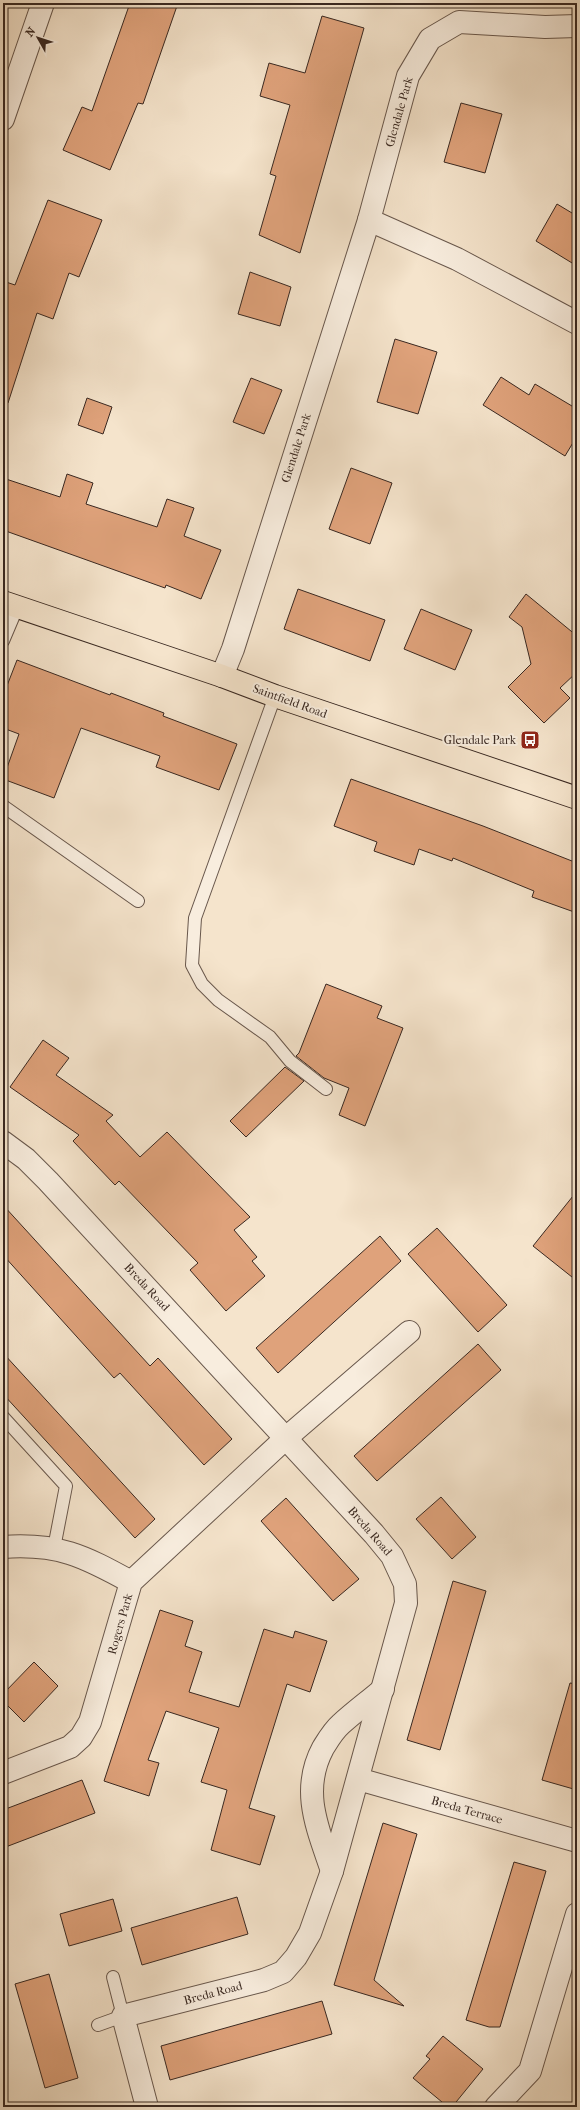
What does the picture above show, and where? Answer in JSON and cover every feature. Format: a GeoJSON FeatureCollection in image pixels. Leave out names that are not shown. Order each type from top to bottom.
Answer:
{"type":"FeatureCollection","features":[{"type":"Feature","properties":{"kind":"highway","name":"Saintfield Road"},"geometry":{"type":"LineString","coordinates":[[10,605],[577,798]]}},
{"type":"Feature","properties":{"kind":"street"},"geometry":{"type":"LineString","coordinates":[[3,119],[43,3]]}},
{"type":"Feature","properties":{"kind":"street","name":"Glendale Park"},"geometry":{"type":"LineString","coordinates":[[222,676],[233,649],[369,220],[408,76],[430,39],[459,22],[545,27],[577,26]]}},
{"type":"Feature","properties":{"kind":"street"},"geometry":{"type":"LineString","coordinates":[[369,220],[457,259],[577,323]]}},
{"type":"Feature","properties":{"kind":"street","name":"Breda Road"},"geometry":{"type":"LineString","coordinates":[[3,1142],[26,1159],[48,1181],[286,1438],[392,1556],[405,1584],[406,1603],[332,1871],[310,1933],[296,1957],[283,1972],[264,1980],[123,2016]]}},
{"type":"Feature","properties":{"kind":"street"},"geometry":{"type":"LineString","coordinates":[[286,1438],[409,1332]]}},
{"type":"Feature","properties":{"kind":"street","name":"Rogers Park"},"geometry":{"type":"LineString","coordinates":[[3,1773],[70,1747],[81,1737],[90,1722],[131,1582],[286,1438]]}},
{"type":"Feature","properties":{"kind":"street"},"geometry":{"type":"LineString","coordinates":[[3,1547],[54,1548],[91,1560],[131,1582]]}},
{"type":"Feature","properties":{"kind":"street"},"geometry":{"type":"LineString","coordinates":[[332,1871],[312,1801],[311,1782],[316,1762],[328,1739],[340,1725],[383,1689]]}},
{"type":"Feature","properties":{"kind":"street","name":"Breda Terrace"},"geometry":{"type":"LineString","coordinates":[[358,1778],[577,1841]]}},
{"type":"Feature","properties":{"kind":"street"},"geometry":{"type":"LineString","coordinates":[[496,2107],[530,2071],[577,1914]]}},
{"type":"Feature","properties":{"kind":"street"},"geometry":{"type":"LineString","coordinates":[[123,2016],[147,2107]]}},
{"type":"Feature","properties":{"kind":"lane"},"geometry":{"type":"LineString","coordinates":[[3,641],[10,605]]}},
{"type":"Feature","properties":{"kind":"lane"},"geometry":{"type":"LineString","coordinates":[[275,696],[195,918],[192,965],[202,984],[218,1000],[270,1037],[290,1061],[326,1089]]}},
{"type":"Feature","properties":{"kind":"lane"},"geometry":{"type":"LineString","coordinates":[[3,806],[138,902]]}},
{"type":"Feature","properties":{"kind":"lane"},"geometry":{"type":"LineString","coordinates":[[3,1417],[66,1486],[54,1548]]}},
{"type":"Feature","properties":{"kind":"lane"},"geometry":{"type":"LineString","coordinates":[[98,2025],[123,2016],[113,1978]]}},
{"type":"Feature","properties":{"kind":"building"},"geometry":{"type":"Polygon","coordinates":[[[130,3],[178,3],[143,104],[138,103],[110,170],[63,150],[82,107],[92,111],[130,3]]]}},
{"type":"Feature","properties":{"kind":"building"},"geometry":{"type":"Polygon","coordinates":[[[322,16],[364,28],[300,253],[259,235],[276,176],[270,174],[290,105],[260,96],[269,63],[305,73],[322,16]]]}},
{"type":"Feature","properties":{"kind":"building"},"geometry":{"type":"Polygon","coordinates":[[[461,103],[502,114],[485,173],[444,162],[461,103]]]}},
{"type":"Feature","properties":{"kind":"building"},"geometry":{"type":"Polygon","coordinates":[[[48,200],[102,220],[79,277],[69,273],[53,319],[37,313],[8,403],[3,402],[3,281],[15,285],[48,200]]]}},
{"type":"Feature","properties":{"kind":"building"},"geometry":{"type":"Polygon","coordinates":[[[557,204],[577,216],[577,266],[536,241],[557,204]]]}},
{"type":"Feature","properties":{"kind":"building"},"geometry":{"type":"Polygon","coordinates":[[[250,272],[291,287],[280,326],[238,314],[250,272]]]}},
{"type":"Feature","properties":{"kind":"building"},"geometry":{"type":"Polygon","coordinates":[[[395,339],[437,352],[418,414],[377,402],[395,339]]]}},
{"type":"Feature","properties":{"kind":"building"},"geometry":{"type":"Polygon","coordinates":[[[501,377],[529,395],[535,384],[577,409],[577,436],[565,456],[483,405],[501,377]]]}},
{"type":"Feature","properties":{"kind":"building"},"geometry":{"type":"Polygon","coordinates":[[[251,378],[282,390],[264,434],[233,422],[251,378]]]}},
{"type":"Feature","properties":{"kind":"building"},"geometry":{"type":"Polygon","coordinates":[[[87,398],[112,407],[103,434],[78,425],[87,398]]]}},
{"type":"Feature","properties":{"kind":"building"},"geometry":{"type":"Polygon","coordinates":[[[351,468],[392,483],[370,544],[329,529],[351,468]]]}},
{"type":"Feature","properties":{"kind":"building"},"geometry":{"type":"Polygon","coordinates":[[[67,474],[93,483],[86,504],[157,527],[167,499],[194,508],[184,536],[221,550],[201,599],[166,585],[165,588],[3,530],[3,478],[60,497],[67,474]]]}},
{"type":"Feature","properties":{"kind":"building"},"geometry":{"type":"Polygon","coordinates":[[[298,589],[385,620],[370,661],[284,629],[298,589]]]}},
{"type":"Feature","properties":{"kind":"building"},"geometry":{"type":"Polygon","coordinates":[[[526,594],[577,636],[577,672],[560,688],[570,698],[544,723],[508,687],[531,664],[522,627],[509,617],[526,594]]]}},
{"type":"Feature","properties":{"kind":"building"},"geometry":{"type":"Polygon","coordinates":[[[421,609],[472,630],[455,670],[404,649],[421,609]]]}},
{"type":"Feature","properties":{"kind":"building"},"geometry":{"type":"Polygon","coordinates":[[[17,660],[110,695],[111,693],[164,713],[163,716],[237,744],[219,790],[156,767],[160,756],[81,728],[54,798],[3,779],[19,734],[3,728],[3,696],[17,660]]]}},
{"type":"Feature","properties":{"kind":"building"},"geometry":{"type":"Polygon","coordinates":[[[351,779],[483,826],[577,863],[577,913],[532,897],[534,891],[453,858],[452,861],[419,849],[414,865],[374,851],[377,842],[334,826],[351,779]]]}},
{"type":"Feature","properties":{"kind":"building"},"geometry":{"type":"Polygon","coordinates":[[[326,984],[382,1006],[377,1018],[403,1028],[365,1126],[339,1115],[349,1088],[324,1078],[296,1056],[299,1053],[326,984]]]}},
{"type":"Feature","properties":{"kind":"building"},"geometry":{"type":"Polygon","coordinates":[[[43,1040],[69,1058],[56,1075],[113,1115],[106,1121],[140,1157],[167,1132],[250,1217],[234,1230],[257,1257],[252,1261],[265,1276],[226,1311],[190,1270],[198,1263],[119,1181],[115,1185],[73,1141],[79,1135],[10,1087],[43,1040]]]}},
{"type":"Feature","properties":{"kind":"building"},"geometry":{"type":"Polygon","coordinates":[[[285,1067],[304,1081],[246,1137],[230,1121],[285,1067]]]}},
{"type":"Feature","properties":{"kind":"building"},"geometry":{"type":"Polygon","coordinates":[[[577,1191],[577,1281],[533,1246],[577,1191]]]}},
{"type":"Feature","properties":{"kind":"building"},"geometry":{"type":"Polygon","coordinates":[[[3,1205],[150,1366],[158,1358],[232,1439],[204,1465],[120,1373],[114,1378],[3,1255],[3,1205]]]}},
{"type":"Feature","properties":{"kind":"building"},"geometry":{"type":"Polygon","coordinates":[[[437,1228],[507,1305],[478,1332],[408,1254],[437,1228]]]}},
{"type":"Feature","properties":{"kind":"building"},"geometry":{"type":"Polygon","coordinates":[[[380,1236],[401,1261],[278,1373],[256,1348],[380,1236]]]}},
{"type":"Feature","properties":{"kind":"building"},"geometry":{"type":"Polygon","coordinates":[[[478,1344],[501,1370],[377,1481],[354,1456],[478,1344]]]}},
{"type":"Feature","properties":{"kind":"building"},"geometry":{"type":"Polygon","coordinates":[[[3,1353],[155,1519],[135,1538],[3,1394],[3,1353]]]}},
{"type":"Feature","properties":{"kind":"building"},"geometry":{"type":"Polygon","coordinates":[[[441,1497],[476,1537],[452,1559],[416,1519],[441,1497]]]}},
{"type":"Feature","properties":{"kind":"building"},"geometry":{"type":"Polygon","coordinates":[[[286,1498],[359,1579],[333,1601],[261,1521],[286,1498]]]}},
{"type":"Feature","properties":{"kind":"building"},"geometry":{"type":"Polygon","coordinates":[[[453,1581],[486,1591],[440,1750],[407,1740],[453,1581]]]}},
{"type":"Feature","properties":{"kind":"building"},"geometry":{"type":"Polygon","coordinates":[[[160,1610],[193,1621],[185,1646],[202,1652],[189,1692],[239,1707],[264,1629],[293,1638],[295,1631],[327,1641],[310,1692],[287,1684],[260,1771],[249,1808],[275,1816],[260,1865],[211,1850],[227,1790],[201,1782],[219,1728],[166,1711],[148,1760],[159,1763],[149,1796],[104,1781],[160,1610]]]}},
{"type":"Feature","properties":{"kind":"building"},"geometry":{"type":"Polygon","coordinates":[[[34,1662],[58,1686],[24,1722],[3,1701],[3,1694],[34,1662]]]}},
{"type":"Feature","properties":{"kind":"building"},"geometry":{"type":"Polygon","coordinates":[[[570,1683],[577,1684],[577,1790],[542,1780],[570,1683]]]}},
{"type":"Feature","properties":{"kind":"building"},"geometry":{"type":"Polygon","coordinates":[[[82,1780],[95,1813],[3,1848],[3,1810],[82,1780]]]}},
{"type":"Feature","properties":{"kind":"building"},"geometry":{"type":"Polygon","coordinates":[[[383,1823],[417,1834],[374,1980],[404,2006],[334,1985],[383,1823]]]}},
{"type":"Feature","properties":{"kind":"building"},"geometry":{"type":"Polygon","coordinates":[[[514,1862],[546,1871],[500,2027],[489,2027],[466,2020],[514,1862]]]}},
{"type":"Feature","properties":{"kind":"building"},"geometry":{"type":"Polygon","coordinates":[[[237,1897],[248,1934],[142,1965],[131,1928],[237,1897]]]}},
{"type":"Feature","properties":{"kind":"building"},"geometry":{"type":"Polygon","coordinates":[[[113,1899],[122,1931],[69,1946],[60,1914],[113,1899]]]}},
{"type":"Feature","properties":{"kind":"building"},"geometry":{"type":"Polygon","coordinates":[[[49,1974],[78,2078],[45,2088],[15,1984],[49,1974]]]}},
{"type":"Feature","properties":{"kind":"building"},"geometry":{"type":"Polygon","coordinates":[[[322,2001],[332,2034],[170,2080],[161,2046],[322,2001]]]}},
{"type":"Feature","properties":{"kind":"building"},"geometry":{"type":"Polygon","coordinates":[[[443,2036],[483,2069],[452,2107],[448,2107],[413,2078],[430,2059],[426,2056],[443,2036]]]}},
{"type":"Feature","properties":{"kind":"place","name":"Glendale Park"},"geometry":{"type":"Point","coordinates":[530,740]}}]}
